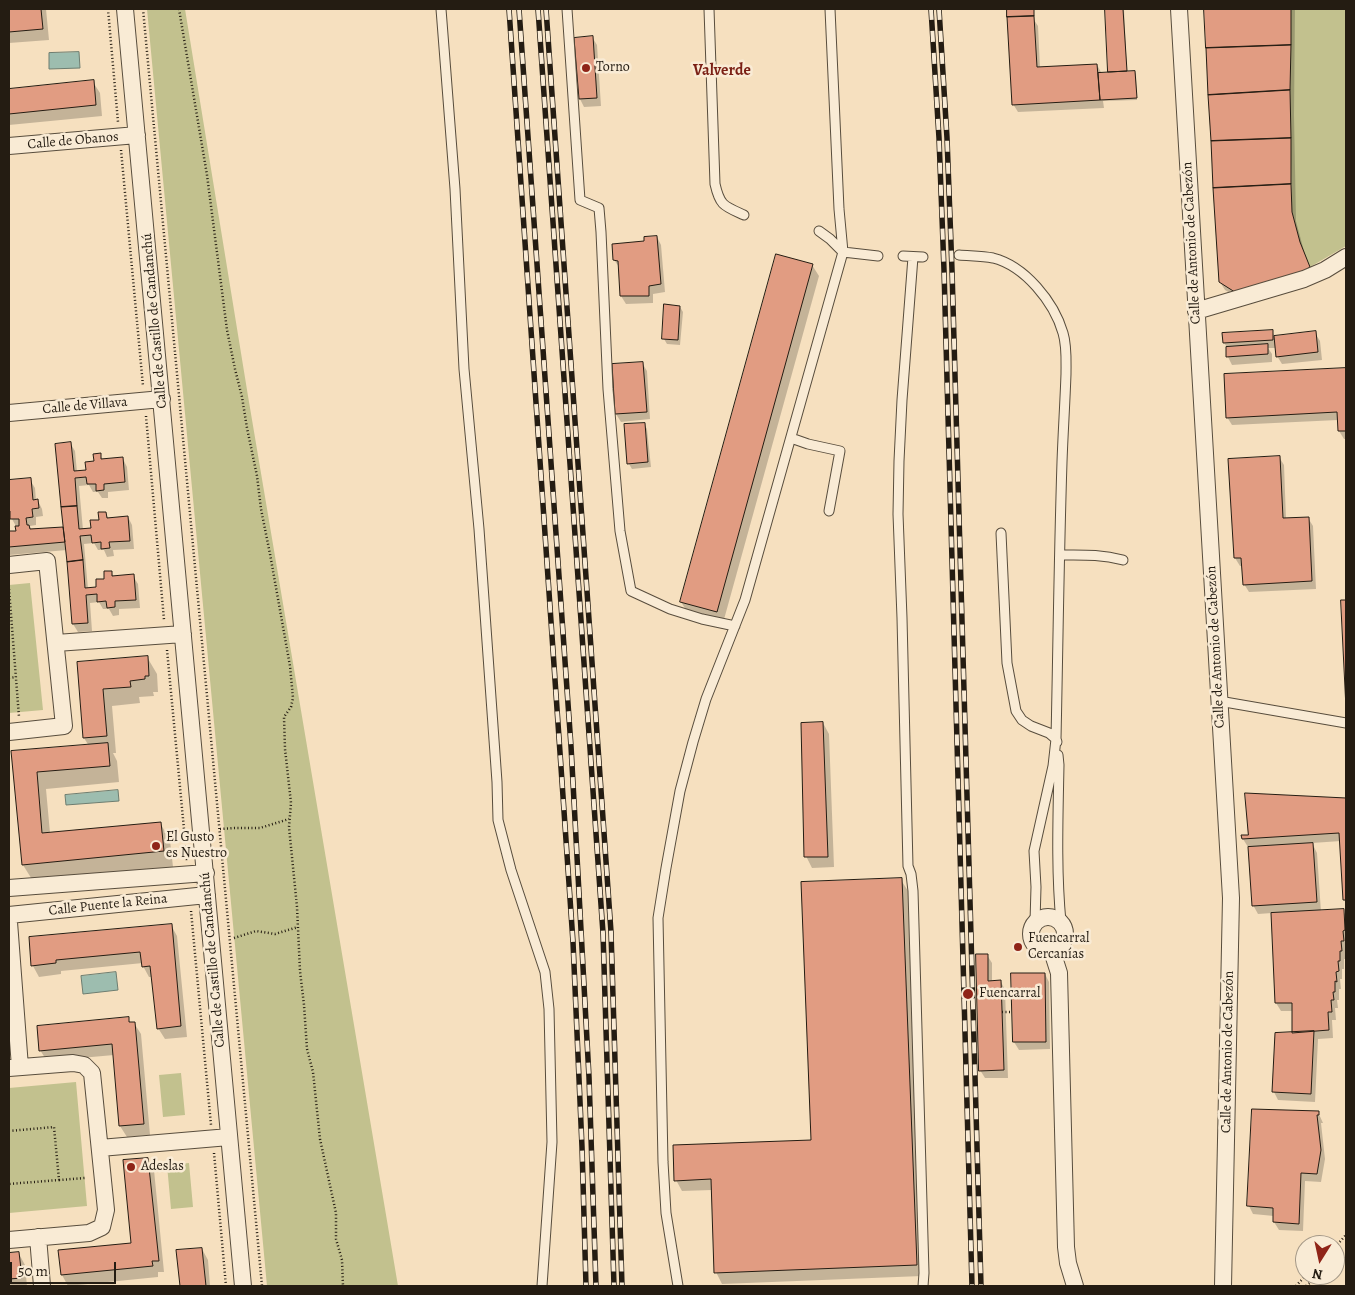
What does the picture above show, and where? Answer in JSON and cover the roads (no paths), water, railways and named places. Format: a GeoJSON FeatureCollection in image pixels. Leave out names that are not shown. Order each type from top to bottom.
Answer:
{"type":"FeatureCollection","features":[{"type":"Feature","properties":{"kind":"street","name":"Calle de Castillo de Candanchú"},"geometry":{"type":"LineString","coordinates":[[126,9],[243,1286]]}},
{"type":"Feature","properties":{"kind":"street","name":"Calle de Antonio de Cabezón"},"geometry":{"type":"LineString","coordinates":[[1179,9],[1231,898],[1223,1286]]}},
{"type":"Feature","properties":{"kind":"street","name":"Calle de Obanos"},"geometry":{"type":"LineString","coordinates":[[9,146],[137,135]]}},
{"type":"Feature","properties":{"kind":"street"},"geometry":{"type":"LineString","coordinates":[[1196,312],[1304,278],[1325,270],[1346,257]]}},
{"type":"Feature","properties":{"kind":"street","name":"Calle de Villava"},"geometry":{"type":"LineString","coordinates":[[9,413],[162,399]]}},
{"type":"Feature","properties":{"kind":"street"},"geometry":{"type":"LineString","coordinates":[[9,565],[48,561],[64,726],[14,731]]}},
{"type":"Feature","properties":{"kind":"street"},"geometry":{"type":"LineString","coordinates":[[56,643],[184,634]]}},
{"type":"Feature","properties":{"kind":"street","name":"Calle Puente la Reina"},"geometry":{"type":"LineString","coordinates":[[9,888],[206,874]]}},
{"type":"Feature","properties":{"kind":"street","name":"Calle Puente la Reina"},"geometry":{"type":"LineString","coordinates":[[9,915],[208,895]]}},
{"type":"Feature","properties":{"kind":"street"},"geometry":{"type":"LineString","coordinates":[[1045,917],[1056,918],[1061,922],[1066,936],[1061,946],[1052,951],[1046,951],[1041,950],[1033,942],[1031,932],[1035,922],[1045,917]]}},
{"type":"Feature","properties":{"kind":"street"},"geometry":{"type":"LineString","coordinates":[[9,922],[14,1068],[73,1063],[84,1065],[92,1073],[106,1210],[102,1227],[89,1233],[9,1240]]}},
{"type":"Feature","properties":{"kind":"street"},"geometry":{"type":"LineString","coordinates":[[1052,951],[1059,973],[1066,1247],[1068,1263],[1075,1286]]}},
{"type":"Feature","properties":{"kind":"street"},"geometry":{"type":"LineString","coordinates":[[100,1148],[229,1137]]}},
{"type":"Feature","properties":{"kind":"street"},"geometry":{"type":"LineString","coordinates":[[38,1237],[42,1286]]}},
{"type":"Feature","properties":{"kind":"lane"},"geometry":{"type":"LineString","coordinates":[[441,9],[455,189],[464,369],[479,530],[498,820],[511,870],[546,972],[549,1009],[552,1142],[542,1286]]}},
{"type":"Feature","properties":{"kind":"lane"},"geometry":{"type":"LineString","coordinates":[[567,9],[580,200],[599,208],[610,417],[620,531],[631,591],[670,609],[702,619],[735,626]]}},
{"type":"Feature","properties":{"kind":"lane"},"geometry":{"type":"LineString","coordinates":[[709,9],[715,184],[724,206],[744,215]]}},
{"type":"Feature","properties":{"kind":"lane"},"geometry":{"type":"LineString","coordinates":[[678,1286],[666,1213],[663,1162],[658,918],[680,791],[693,742],[706,699],[748,592],[844,252],[839,209],[830,9]]}},
{"type":"Feature","properties":{"kind":"lane"},"geometry":{"type":"LineString","coordinates":[[819,231],[844,252],[878,256]]}},
{"type":"Feature","properties":{"kind":"lane"},"geometry":{"type":"LineString","coordinates":[[959,254],[994,258],[1026,275],[1046,299],[1055,314],[1063,332],[1066,351],[1056,739],[1053,766],[1034,851],[1035,922]]}},
{"type":"Feature","properties":{"kind":"lane"},"geometry":{"type":"LineString","coordinates":[[903,256],[924,257]]}},
{"type":"Feature","properties":{"kind":"lane"},"geometry":{"type":"LineString","coordinates":[[913,257],[902,400],[898,514],[908,866],[914,892],[923,1286]]}},
{"type":"Feature","properties":{"kind":"lane"},"geometry":{"type":"LineString","coordinates":[[791,438],[840,451],[829,511]]}},
{"type":"Feature","properties":{"kind":"lane"},"geometry":{"type":"LineString","coordinates":[[1001,533],[1007,663],[1016,711],[1022,720],[1031,726],[1049,733],[1056,739],[1059,765],[1057,836],[1061,922]]}},
{"type":"Feature","properties":{"kind":"lane"},"geometry":{"type":"LineString","coordinates":[[1060,555],[1107,555],[1123,560]]}},
{"type":"Feature","properties":{"kind":"lane"},"geometry":{"type":"LineString","coordinates":[[1219,701],[1346,723]]}},
{"type":"Feature","properties":{"kind":"railway"},"geometry":{"type":"LineString","coordinates":[[509,9],[573,942],[586,1286]]}},
{"type":"Feature","properties":{"kind":"railway"},"geometry":{"type":"LineString","coordinates":[[519,9],[571,746],[589,1077],[596,1286]]}},
{"type":"Feature","properties":{"kind":"railway"},"geometry":{"type":"LineString","coordinates":[[538,9],[603,933],[614,1286]]}},
{"type":"Feature","properties":{"kind":"railway"},"geometry":{"type":"LineString","coordinates":[[546,9],[611,932],[622,1286]]}},
{"type":"Feature","properties":{"kind":"railway"},"geometry":{"type":"LineString","coordinates":[[931,9],[939,138],[944,270],[972,1286]]}},
{"type":"Feature","properties":{"kind":"railway"},"geometry":{"type":"LineString","coordinates":[[939,9],[947,138],[952,270],[981,1286]]}},
{"type":"Feature","properties":{"kind":"place","name":"Torno"},"geometry":{"type":"Point","coordinates":[586,68]}},
{"type":"Feature","properties":{"kind":"place","name":"El Gusto es Nuestro"},"geometry":{"type":"Point","coordinates":[156,846]}},
{"type":"Feature","properties":{"kind":"place","name":"Fuencarral Cercanías"},"geometry":{"type":"Point","coordinates":[1018,947]}},
{"type":"Feature","properties":{"kind":"place","name":"Fuencarral"},"geometry":{"type":"Point","coordinates":[968,994]}},
{"type":"Feature","properties":{"kind":"place","name":"Adeslas"},"geometry":{"type":"Point","coordinates":[131,1167]}},
{"type":"Feature","properties":{"kind":"district","name":"Valverde"},"geometry":{"type":"Point","coordinates":[722,71]}}]}
